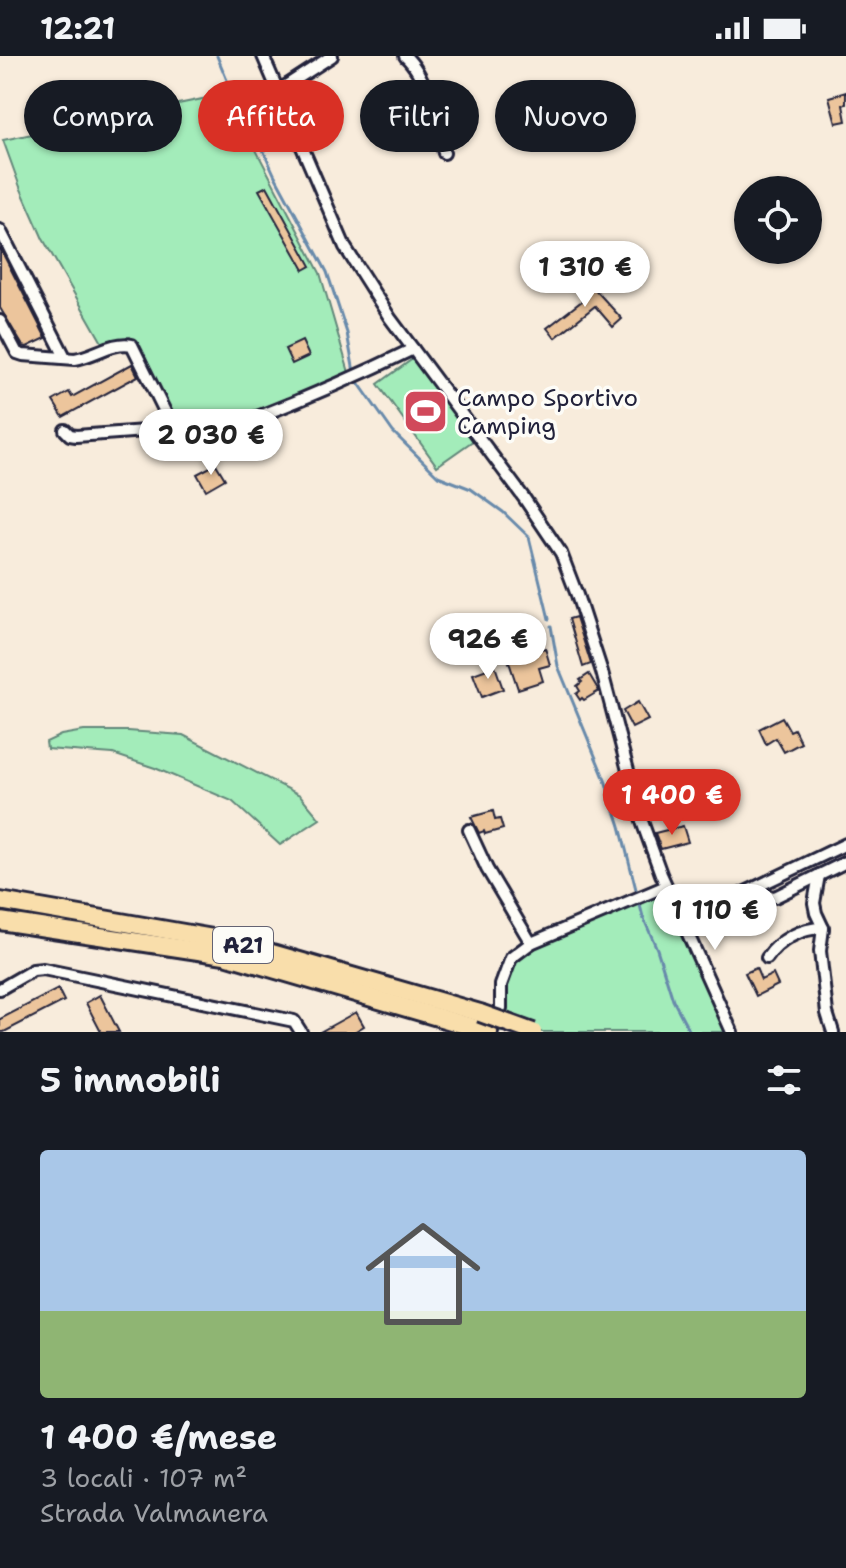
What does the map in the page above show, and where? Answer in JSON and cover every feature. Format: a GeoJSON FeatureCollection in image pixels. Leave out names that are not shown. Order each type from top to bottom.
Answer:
{"type":"FeatureCollection","features":[{"type":"Feature","properties":{"kind":"highway","name":"A21"},"geometry":{"type":"LineString","coordinates":[[0,901],[230,941],[483,1026]]}},
{"type":"Feature","properties":{"kind":"highway","name":"A21"},"geometry":{"type":"LineString","coordinates":[[0,921],[225,955],[483,1026],[533,1032]]}},
{"type":"Feature","properties":{"kind":"street"},"geometry":{"type":"LineString","coordinates":[[263,56],[273,80]]}},
{"type":"Feature","properties":{"kind":"street"},"geometry":{"type":"LineString","coordinates":[[295,80],[332,56]]}},
{"type":"Feature","properties":{"kind":"street"},"geometry":{"type":"LineString","coordinates":[[405,56],[412,63],[428,95],[444,153]]}},
{"type":"Feature","properties":{"kind":"street"},"geometry":{"type":"LineString","coordinates":[[304,152],[345,247],[390,318],[524,498],[561,553],[602,672],[640,816],[666,886],[732,1032]]}},
{"type":"Feature","properties":{"kind":"street"},"geometry":{"type":"LineString","coordinates":[[0,230],[65,357]]}},
{"type":"Feature","properties":{"kind":"street"},"geometry":{"type":"LineString","coordinates":[[0,321],[17,353],[82,358],[121,344],[132,345],[173,429],[185,438],[199,438],[299,401],[413,349]]}},
{"type":"Feature","properties":{"kind":"street"},"geometry":{"type":"LineString","coordinates":[[65,430],[76,436],[173,429]]}},
{"type":"Feature","properties":{"kind":"street"},"geometry":{"type":"LineString","coordinates":[[469,830],[487,869],[531,943]]}},
{"type":"Feature","properties":{"kind":"street"},"geometry":{"type":"LineString","coordinates":[[683,922],[846,844]]}},
{"type":"Feature","properties":{"kind":"street"},"geometry":{"type":"LineString","coordinates":[[741,894],[775,897],[846,862]]}},
{"type":"Feature","properties":{"kind":"street"},"geometry":{"type":"LineString","coordinates":[[819,875],[814,903],[823,928],[820,951],[827,1013],[833,1032]]}},
{"type":"Feature","properties":{"kind":"street"},"geometry":{"type":"LineString","coordinates":[[483,1026],[501,1008],[501,985],[511,958],[531,943],[666,886]]}},
{"type":"Feature","properties":{"kind":"street"},"geometry":{"type":"LineString","coordinates":[[767,958],[775,946],[787,939],[813,928],[823,928]]}},
{"type":"Feature","properties":{"kind":"street"},"geometry":{"type":"LineString","coordinates":[[0,989],[33,970],[43,969],[294,1021],[301,1032]]}},
{"type":"Feature","properties":{"kind":"green space"},"geometry":{"type":"Polygon","coordinates":[[[198,100],[198,152],[257,152],[320,273],[350,376],[199,435],[188,436],[177,432],[130,337],[104,346],[43,239],[3,140],[24,136],[24,152],[182,152],[182,103],[198,100]]]}},
{"type":"Feature","properties":{"kind":"green space","name":"Campo Sportivo Camping"},"geometry":{"type":"Polygon","coordinates":[[[414,358],[474,440],[437,466],[378,384],[414,358]]]}},
{"type":"Feature","properties":{"kind":"green space"},"geometry":{"type":"Polygon","coordinates":[[[84,731],[183,735],[300,795],[320,819],[280,845],[232,801],[155,768],[113,754],[47,749],[46,742],[61,735],[84,731]]]}},
{"type":"Feature","properties":{"kind":"green space"},"geometry":{"type":"Polygon","coordinates":[[[666,886],[732,1032],[490,1032],[511,958],[531,943],[666,886]]]}},
{"type":"Feature","properties":{"kind":"building"},"geometry":{"type":"Polygon","coordinates":[[[846,92],[846,104],[843,105],[846,121],[836,123],[829,97],[846,92]]]}},
{"type":"Feature","properties":{"kind":"building"},"geometry":{"type":"Polygon","coordinates":[[[267,186],[311,266],[304,270],[259,190],[267,186]]]}},
{"type":"Feature","properties":{"kind":"building"},"geometry":{"type":"Polygon","coordinates":[[[0,248],[46,338],[27,347],[23,346],[0,308],[0,248]]]}},
{"type":"Feature","properties":{"kind":"building"},"geometry":{"type":"Polygon","coordinates":[[[582,275],[622,319],[613,327],[595,306],[555,338],[547,328],[587,297],[574,282],[582,275]]]}},
{"type":"Feature","properties":{"kind":"building"},"geometry":{"type":"Polygon","coordinates":[[[302,341],[309,356],[292,364],[285,349],[302,341]]]}},
{"type":"Feature","properties":{"kind":"building"},"geometry":{"type":"Polygon","coordinates":[[[132,364],[138,376],[63,417],[53,401],[69,392],[72,397],[132,364]]]}},
{"type":"Feature","properties":{"kind":"building"},"geometry":{"type":"Polygon","coordinates":[[[216,464],[225,479],[206,490],[197,474],[216,464]]]}},
{"type":"Feature","properties":{"kind":"building"},"geometry":{"type":"Polygon","coordinates":[[[576,617],[591,664],[583,667],[569,619],[576,617]]]}},
{"type":"Feature","properties":{"kind":"building"},"geometry":{"type":"Polygon","coordinates":[[[514,646],[517,653],[545,648],[550,665],[539,668],[543,681],[518,689],[505,650],[514,646]]]}},
{"type":"Feature","properties":{"kind":"building"},"geometry":{"type":"Polygon","coordinates":[[[495,666],[503,689],[482,697],[473,674],[495,666]]]}},
{"type":"Feature","properties":{"kind":"building"},"geometry":{"type":"Polygon","coordinates":[[[589,674],[599,691],[580,700],[576,694],[580,691],[577,686],[589,674]]]}},
{"type":"Feature","properties":{"kind":"building"},"geometry":{"type":"Polygon","coordinates":[[[638,702],[648,720],[632,728],[623,711],[638,702]]]}},
{"type":"Feature","properties":{"kind":"building"},"geometry":{"type":"Polygon","coordinates":[[[782,717],[790,731],[794,729],[801,743],[784,752],[776,738],[766,744],[759,729],[782,717]]]}},
{"type":"Feature","properties":{"kind":"building"},"geometry":{"type":"Polygon","coordinates":[[[493,811],[495,820],[500,819],[503,829],[479,833],[471,817],[493,811]]]}},
{"type":"Feature","properties":{"kind":"building"},"geometry":{"type":"Polygon","coordinates":[[[683,826],[688,842],[661,849],[655,833],[683,826]]]}},
{"type":"Feature","properties":{"kind":"building"},"geometry":{"type":"Polygon","coordinates":[[[756,968],[761,980],[773,974],[778,985],[756,996],[745,973],[756,968]]]}},
{"type":"Feature","properties":{"kind":"building"},"geometry":{"type":"Polygon","coordinates":[[[58,989],[64,1001],[0,1032],[0,1019],[58,989]]]}},
{"type":"Feature","properties":{"kind":"building"},"geometry":{"type":"Polygon","coordinates":[[[100,995],[119,1032],[101,1032],[86,1003],[100,995]]]}},
{"type":"Feature","properties":{"kind":"building"},"geometry":{"type":"Polygon","coordinates":[[[356,1012],[364,1026],[354,1032],[320,1032],[356,1012]]]}},
{"type":"Feature","properties":{"kind":"waterway"},"geometry":{"type":"LineString","coordinates":[[217,56],[274,174],[327,272],[347,333],[355,378],[393,432],[438,476],[471,489],[503,512],[529,537],[549,619]]}},
{"type":"Feature","properties":{"kind":"waterway"},"geometry":{"type":"LineString","coordinates":[[551,626],[558,666],[605,780],[620,826],[643,917],[673,1000],[690,1032]]}},
{"type":"Feature","properties":{"kind":"place","name":"Campo Sportivo Camping"},"geometry":{"type":"Point","coordinates":[426,412]}}]}
